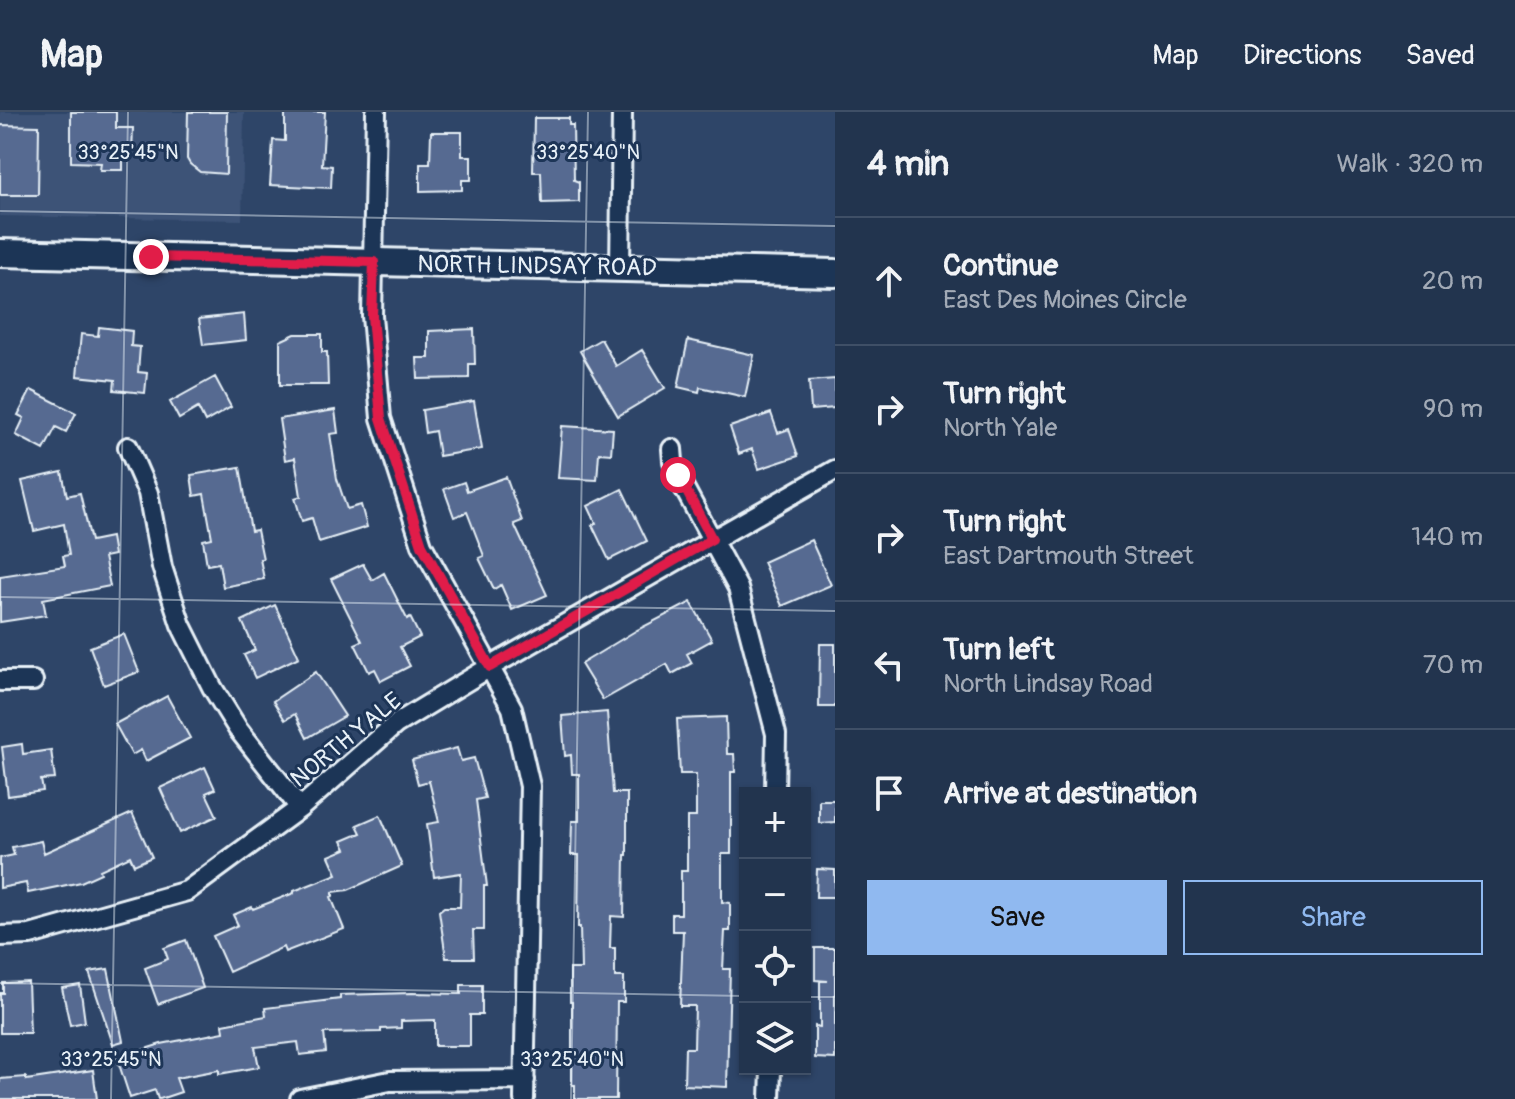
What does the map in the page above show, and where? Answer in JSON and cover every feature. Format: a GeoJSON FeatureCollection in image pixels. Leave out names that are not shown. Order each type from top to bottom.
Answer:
{"type":"FeatureCollection","features":[{"type":"Feature","properties":{"kind":"main road","name":"NORTH LINDSAY ROAD"},"geometry":{"type":"LineString","coordinates":[[0,253],[835,273]]}},
{"type":"Feature","properties":{"kind":"street"},"geometry":{"type":"LineString","coordinates":[[300,1099],[390,1081],[525,1090],[530,786],[512,708],[422,545],[381,418],[372,316],[376,112]]}},
{"type":"Feature","properties":{"kind":"street"},"geometry":{"type":"LineString","coordinates":[[620,268],[622,112]]}},
{"type":"Feature","properties":{"kind":"street"},"geometry":{"type":"LineString","coordinates":[[128,447],[148,493],[162,567],[181,625],[212,687],[238,729],[300,808]]}},
{"type":"Feature","properties":{"kind":"street"},"geometry":{"type":"LineString","coordinates":[[672,449],[673,461],[683,486],[738,588],[776,734],[775,787]]}},
{"type":"Feature","properties":{"kind":"street","name":"NORTH YALE"},"geometry":{"type":"LineString","coordinates":[[0,936],[30,935],[187,891],[300,808],[396,724],[835,470]]}},
{"type":"Feature","properties":{"kind":"street"},"geometry":{"type":"LineString","coordinates":[[0,681],[33,681]]}},
{"type":"Feature","properties":{"kind":"street"},"geometry":{"type":"LineString","coordinates":[[770,1099],[771,1075]]}},
{"type":"Feature","properties":{"kind":"shaded area"},"geometry":{"type":"Polygon","coordinates":[[[0,112],[244,112],[242,220],[0,216],[0,112]]]}},
{"type":"Feature","properties":{"kind":"building"},"geometry":{"type":"Polygon","coordinates":[[[71,112],[116,112],[116,128],[133,128],[132,154],[123,154],[123,170],[100,170],[101,163],[71,162],[71,112]]]}},
{"type":"Feature","properties":{"kind":"building"},"geometry":{"type":"Polygon","coordinates":[[[188,112],[227,112],[226,174],[200,172],[190,164],[187,159],[188,112]]]}},
{"type":"Feature","properties":{"kind":"building"},"geometry":{"type":"Polygon","coordinates":[[[285,112],[325,112],[322,165],[332,166],[331,188],[270,185],[273,140],[285,141],[285,112]]]}},
{"type":"Feature","properties":{"kind":"building"},"geometry":{"type":"Polygon","coordinates":[[[534,118],[569,118],[569,125],[573,125],[574,180],[579,182],[579,202],[542,203],[541,172],[533,172],[534,118]]]}},
{"type":"Feature","properties":{"kind":"building"},"geometry":{"type":"Polygon","coordinates":[[[0,125],[39,126],[38,195],[0,195],[0,125]]]}},
{"type":"Feature","properties":{"kind":"building"},"geometry":{"type":"Polygon","coordinates":[[[431,132],[462,132],[462,156],[471,156],[471,180],[462,180],[462,190],[420,191],[420,163],[430,163],[431,132]]]}},
{"type":"Feature","properties":{"kind":"building"},"geometry":{"type":"Polygon","coordinates":[[[244,314],[246,340],[203,345],[199,319],[244,314]]]}},
{"type":"Feature","properties":{"kind":"building"},"geometry":{"type":"Polygon","coordinates":[[[99,327],[132,331],[131,346],[140,347],[138,372],[147,373],[145,393],[114,390],[115,380],[77,376],[81,334],[98,336],[99,327]]]}},
{"type":"Feature","properties":{"kind":"building"},"geometry":{"type":"Polygon","coordinates":[[[474,329],[475,364],[469,364],[469,378],[418,379],[417,358],[429,358],[429,331],[474,329]]]}},
{"type":"Feature","properties":{"kind":"building"},"geometry":{"type":"Polygon","coordinates":[[[295,334],[322,334],[322,352],[327,352],[328,385],[280,385],[280,341],[295,334]]]}},
{"type":"Feature","properties":{"kind":"building"},"geometry":{"type":"Polygon","coordinates":[[[601,339],[616,366],[642,350],[665,388],[618,416],[580,351],[601,339]]]}},
{"type":"Feature","properties":{"kind":"building"},"geometry":{"type":"Polygon","coordinates":[[[688,340],[754,355],[745,397],[700,387],[699,392],[678,387],[688,340]]]}},
{"type":"Feature","properties":{"kind":"building"},"geometry":{"type":"Polygon","coordinates":[[[215,377],[231,407],[205,422],[198,408],[179,419],[170,402],[215,377]]]}},
{"type":"Feature","properties":{"kind":"building"},"geometry":{"type":"Polygon","coordinates":[[[835,379],[835,408],[811,410],[809,381],[835,379]]]}},
{"type":"Feature","properties":{"kind":"building"},"geometry":{"type":"Polygon","coordinates":[[[31,390],[76,413],[66,432],[56,427],[44,450],[16,435],[24,418],[18,415],[31,390]]]}},
{"type":"Feature","properties":{"kind":"building"},"geometry":{"type":"Polygon","coordinates":[[[474,401],[482,449],[439,456],[435,431],[425,433],[422,410],[474,401]]]}},
{"type":"Feature","properties":{"kind":"building"},"geometry":{"type":"Polygon","coordinates":[[[335,410],[338,433],[330,434],[337,479],[347,509],[361,505],[367,527],[319,542],[312,518],[302,521],[295,498],[301,496],[295,458],[285,460],[279,419],[335,410]]]}},
{"type":"Feature","properties":{"kind":"building"},"geometry":{"type":"Polygon","coordinates":[[[771,413],[778,433],[789,429],[798,456],[759,469],[752,449],[739,454],[730,427],[771,413]]]}},
{"type":"Feature","properties":{"kind":"building"},"geometry":{"type":"Polygon","coordinates":[[[562,426],[613,429],[611,454],[599,453],[597,480],[558,478],[562,426]]]}},
{"type":"Feature","properties":{"kind":"building"},"geometry":{"type":"Polygon","coordinates":[[[240,467],[251,531],[257,530],[264,579],[223,587],[219,563],[207,565],[203,540],[212,538],[204,494],[194,496],[191,475],[240,467]]]}},
{"type":"Feature","properties":{"kind":"building"},"geometry":{"type":"Polygon","coordinates":[[[62,472],[67,496],[80,493],[91,541],[111,537],[114,555],[104,557],[110,586],[43,599],[46,615],[0,622],[0,576],[65,566],[63,556],[69,555],[64,524],[34,531],[22,481],[62,472]]]}},
{"type":"Feature","properties":{"kind":"building"},"geometry":{"type":"Polygon","coordinates":[[[506,477],[522,521],[514,524],[547,595],[512,610],[501,585],[494,589],[479,558],[484,556],[467,512],[454,517],[444,489],[464,482],[467,491],[506,477]]]}},
{"type":"Feature","properties":{"kind":"building"},"geometry":{"type":"Polygon","coordinates":[[[622,489],[647,541],[609,560],[592,525],[596,523],[588,506],[622,489]]]}},
{"type":"Feature","properties":{"kind":"building"},"geometry":{"type":"Polygon","coordinates":[[[811,540],[831,585],[782,606],[763,562],[811,540]]]}},
{"type":"Feature","properties":{"kind":"building"},"geometry":{"type":"Polygon","coordinates":[[[363,564],[372,580],[384,573],[407,619],[410,617],[420,637],[400,647],[410,666],[381,681],[375,669],[369,672],[355,644],[362,641],[331,579],[363,564]]]}},
{"type":"Feature","properties":{"kind":"building"},"geometry":{"type":"Polygon","coordinates":[[[691,602],[712,640],[687,654],[692,663],[672,674],[667,664],[603,700],[581,664],[691,602]]]}},
{"type":"Feature","properties":{"kind":"building"},"geometry":{"type":"Polygon","coordinates":[[[275,605],[299,657],[255,678],[244,655],[255,650],[242,621],[275,605]]]}},
{"type":"Feature","properties":{"kind":"building"},"geometry":{"type":"Polygon","coordinates":[[[124,634],[139,672],[104,685],[90,647],[124,634]]]}},
{"type":"Feature","properties":{"kind":"building"},"geometry":{"type":"Polygon","coordinates":[[[820,644],[835,644],[835,707],[819,707],[820,644]]]}},
{"type":"Feature","properties":{"kind":"building"},"geometry":{"type":"Polygon","coordinates":[[[316,672],[345,716],[307,738],[295,714],[285,720],[273,701],[316,672]]]}},
{"type":"Feature","properties":{"kind":"building"},"geometry":{"type":"Polygon","coordinates":[[[167,696],[190,738],[146,761],[141,750],[132,755],[115,724],[167,696]]]}},
{"type":"Feature","properties":{"kind":"building"},"geometry":{"type":"Polygon","coordinates":[[[607,712],[613,793],[627,793],[624,917],[611,916],[610,948],[615,948],[615,977],[624,977],[624,1002],[617,1002],[616,1099],[575,1099],[575,1085],[572,1085],[570,969],[581,969],[579,855],[571,855],[572,821],[579,821],[579,774],[572,774],[571,755],[565,756],[562,716],[607,712]]]}},
{"type":"Feature","properties":{"kind":"building"},"geometry":{"type":"Polygon","coordinates":[[[726,717],[727,754],[734,754],[735,772],[731,772],[731,854],[722,854],[722,902],[730,903],[730,931],[725,931],[723,969],[730,969],[727,1087],[684,1085],[685,1048],[694,1048],[695,1006],[680,1006],[683,931],[672,931],[672,914],[681,914],[681,871],[687,871],[687,817],[696,817],[696,774],[680,774],[677,719],[726,717]]]}},
{"type":"Feature","properties":{"kind":"building"},"geometry":{"type":"Polygon","coordinates":[[[22,744],[23,754],[51,750],[55,779],[41,780],[43,791],[8,796],[2,747],[22,744]]]}},
{"type":"Feature","properties":{"kind":"building"},"geometry":{"type":"Polygon","coordinates":[[[457,748],[461,761],[474,758],[485,798],[476,800],[487,886],[484,886],[484,930],[473,930],[474,958],[446,958],[439,911],[444,907],[460,907],[461,873],[434,877],[427,824],[439,822],[429,781],[418,784],[412,760],[457,748]]]}},
{"type":"Feature","properties":{"kind":"building"},"geometry":{"type":"Polygon","coordinates":[[[205,767],[215,789],[206,793],[217,816],[180,833],[160,788],[205,767]]]}},
{"type":"Feature","properties":{"kind":"building"},"geometry":{"type":"Polygon","coordinates":[[[819,800],[835,800],[835,822],[819,823],[819,800]]]}},
{"type":"Feature","properties":{"kind":"building"},"geometry":{"type":"Polygon","coordinates":[[[132,813],[152,857],[134,865],[130,856],[81,882],[28,893],[26,883],[0,888],[0,858],[14,855],[12,847],[41,841],[44,853],[132,813]]]}},
{"type":"Feature","properties":{"kind":"building"},"geometry":{"type":"Polygon","coordinates":[[[380,815],[402,866],[348,890],[333,892],[331,897],[344,929],[285,952],[283,947],[229,972],[213,936],[238,925],[233,915],[337,874],[329,856],[346,849],[342,841],[361,833],[357,825],[380,815]]]}},
{"type":"Feature","properties":{"kind":"building"},"geometry":{"type":"Polygon","coordinates":[[[817,869],[835,870],[835,897],[816,897],[817,869]]]}},
{"type":"Feature","properties":{"kind":"building"},"geometry":{"type":"Polygon","coordinates":[[[186,940],[203,988],[158,1004],[145,968],[168,959],[164,948],[186,940]]]}},
{"type":"Feature","properties":{"kind":"building"},"geometry":{"type":"Polygon","coordinates":[[[815,948],[835,948],[835,1059],[815,1058],[815,1026],[820,1027],[820,981],[828,981],[815,980],[815,948]]]}},
{"type":"Feature","properties":{"kind":"building"},"geometry":{"type":"Polygon","coordinates":[[[108,969],[123,1041],[113,1044],[89,972],[108,969]]]}},
{"type":"Feature","properties":{"kind":"building"},"geometry":{"type":"Polygon","coordinates":[[[28,982],[30,1033],[0,1033],[3,983],[28,982]]]}},
{"type":"Feature","properties":{"kind":"building"},"geometry":{"type":"Polygon","coordinates":[[[80,985],[85,1022],[70,1025],[62,988],[80,985]]]}},
{"type":"Feature","properties":{"kind":"building"},"geometry":{"type":"Polygon","coordinates":[[[461,985],[482,985],[482,1015],[470,1015],[470,1046],[435,1046],[435,1020],[401,1021],[401,1028],[381,1029],[381,1032],[324,1033],[326,1052],[300,1055],[298,1042],[255,1047],[259,1067],[176,1078],[181,1092],[160,1099],[155,1090],[130,1098],[117,1058],[161,1044],[224,1032],[223,1024],[266,1016],[265,1008],[340,999],[340,995],[461,994],[461,985]]]}},
{"type":"Feature","properties":{"kind":"building"},"geometry":{"type":"Polygon","coordinates":[[[93,1070],[97,1099],[0,1099],[0,1079],[26,1077],[26,1080],[93,1070]]]}},
{"type":"Feature","properties":{"kind":"route"},"geometry":{"type":"LineString","coordinates":[[151,257],[374,262],[372,316],[381,418],[422,545],[490,667],[712,539],[678,475]]}}]}
